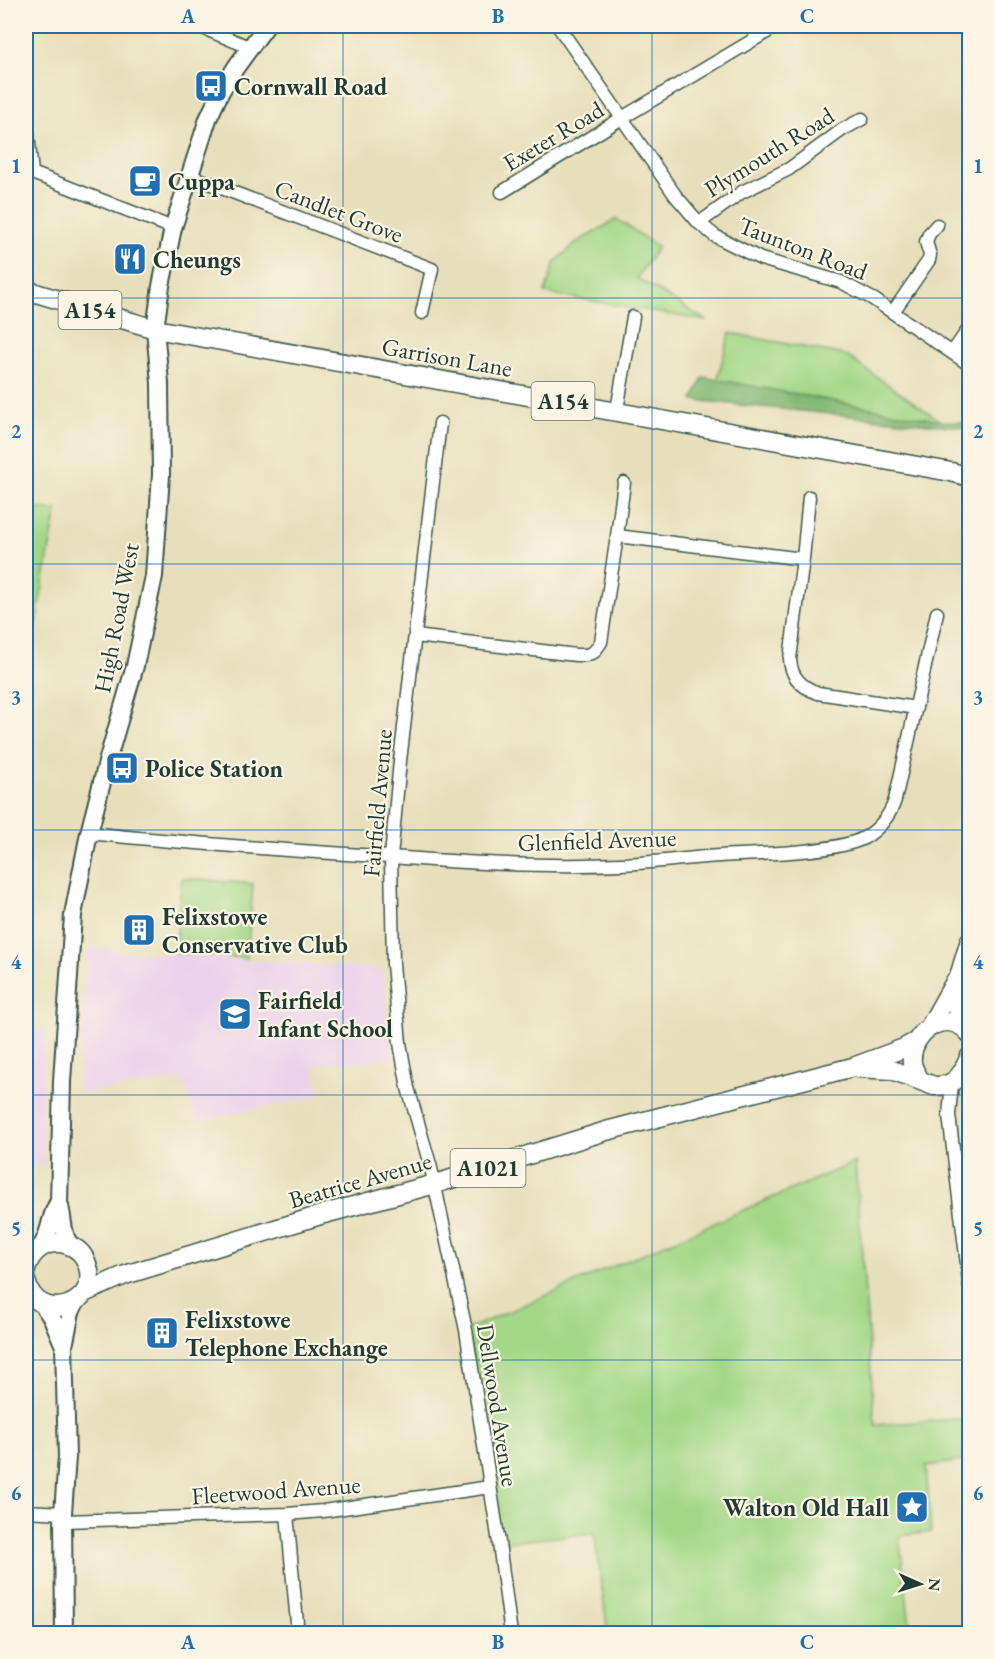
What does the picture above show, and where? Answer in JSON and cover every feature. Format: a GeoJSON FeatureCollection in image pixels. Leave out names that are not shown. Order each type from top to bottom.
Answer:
{"type":"FeatureCollection","features":[{"type":"Feature","properties":{"kind":"main road","name":"Garrison Lane"},"geometry":{"type":"LineString","coordinates":[[26,290],[155,329],[617,410],[969,477]]}},
{"type":"Feature","properties":{"kind":"main road"},"geometry":{"type":"LineString","coordinates":[[923,1081],[913,1067],[912,1052],[917,1041],[930,1026],[960,973],[969,940]]}},
{"type":"Feature","properties":{"kind":"main road"},"geometry":{"type":"LineString","coordinates":[[930,1026],[940,1022],[965,1026],[960,973]]}},
{"type":"Feature","properties":{"kind":"main road","name":"Beatrice Avenue"},"geometry":{"type":"LineString","coordinates":[[80,1297],[125,1275],[324,1214],[435,1184],[606,1131],[853,1067],[917,1041]]}},
{"type":"Feature","properties":{"kind":"main road"},"geometry":{"type":"LineString","coordinates":[[960,1079],[969,1056]]}},
{"type":"Feature","properties":{"kind":"main road","name":"Beatrice Avenue"},"geometry":{"type":"LineString","coordinates":[[853,1067],[892,1070],[941,1086],[960,1079]]}},
{"type":"Feature","properties":{"kind":"main road"},"geometry":{"type":"LineString","coordinates":[[30,1259],[57,1243],[77,1250],[85,1260],[89,1278],[80,1297]]}},
{"type":"Feature","properties":{"kind":"main road"},"geometry":{"type":"LineString","coordinates":[[85,1260],[102,1270],[125,1275]]}},
{"type":"Feature","properties":{"kind":"main road"},"geometry":{"type":"LineString","coordinates":[[26,1286],[33,1298],[42,1304]]}},
{"type":"Feature","properties":{"kind":"main road","name":"A1021"},"geometry":{"type":"LineString","coordinates":[[42,1304],[52,1308],[63,1307],[80,1297]]}},
{"type":"Feature","properties":{"kind":"street"},"geometry":{"type":"LineString","coordinates":[[198,26],[249,47]]}},
{"type":"Feature","properties":{"kind":"street","name":"High Road West"},"geometry":{"type":"LineString","coordinates":[[71,1246],[65,1235],[59,1203],[62,1081],[74,915],[89,833],[135,666],[154,576],[160,475],[159,383],[155,329],[161,286],[173,228],[188,175],[214,104],[249,47],[266,26]]}},
{"type":"Feature","properties":{"kind":"street","name":"Exeter Road"},"geometry":{"type":"LineString","coordinates":[[502,192],[622,118],[558,26]]}},
{"type":"Feature","properties":{"kind":"street"},"geometry":{"type":"LineString","coordinates":[[622,118],[777,26]]}},
{"type":"Feature","properties":{"kind":"street"},"geometry":{"type":"LineString","coordinates":[[26,115],[32,173],[173,228]]}},
{"type":"Feature","properties":{"kind":"street","name":"Taunton Road"},"geometry":{"type":"LineString","coordinates":[[622,118],[675,195],[699,223],[715,236],[761,259],[842,282],[893,312],[969,365]]}},
{"type":"Feature","properties":{"kind":"street","name":"Plymouth Road"},"geometry":{"type":"LineString","coordinates":[[699,223],[742,192],[789,170],[842,130],[862,119]]}},
{"type":"Feature","properties":{"kind":"street","name":"Candlet Grove"},"geometry":{"type":"LineString","coordinates":[[188,175],[432,269],[422,313]]}},
{"type":"Feature","properties":{"kind":"street"},"geometry":{"type":"LineString","coordinates":[[893,312],[929,260],[930,255],[926,242],[928,234],[937,225]]}},
{"type":"Feature","properties":{"kind":"street"},"geometry":{"type":"LineString","coordinates":[[617,410],[633,317]]}},
{"type":"Feature","properties":{"kind":"street"},"geometry":{"type":"LineString","coordinates":[[952,353],[969,327]]}},
{"type":"Feature","properties":{"kind":"street","name":"Fairfield Avenue"},"geometry":{"type":"LineString","coordinates":[[435,1184],[412,1107],[400,1043],[393,964],[391,857],[440,423]]}},
{"type":"Feature","properties":{"kind":"street"},"geometry":{"type":"LineString","coordinates":[[415,636],[566,654],[586,655],[594,652],[603,635],[624,483]]}},
{"type":"Feature","properties":{"kind":"street"},"geometry":{"type":"LineString","coordinates":[[809,497],[790,659],[797,680],[807,689],[818,693],[916,708]]}},
{"type":"Feature","properties":{"kind":"street"},"geometry":{"type":"LineString","coordinates":[[616,536],[803,559]]}},
{"type":"Feature","properties":{"kind":"street","name":"Glenfield Avenue"},"geometry":{"type":"LineString","coordinates":[[89,833],[166,842],[458,862],[621,864],[820,848],[854,841],[878,828],[893,807],[937,613]]}},
{"type":"Feature","properties":{"kind":"street"},"geometry":{"type":"LineString","coordinates":[[949,1115],[960,1079]]}},
{"type":"Feature","properties":{"kind":"street"},"geometry":{"type":"LineString","coordinates":[[923,1081],[934,1089],[949,1115],[969,1289]]}},
{"type":"Feature","properties":{"kind":"street","name":"Dellwood Avenue"},"geometry":{"type":"LineString","coordinates":[[435,1184],[466,1330],[511,1634]]}},
{"type":"Feature","properties":{"kind":"street","name":"High Road West"},"geometry":{"type":"LineString","coordinates":[[30,1259],[47,1235],[53,1210],[59,1203]]}},
{"type":"Feature","properties":{"kind":"street"},"geometry":{"type":"LineString","coordinates":[[64,1634],[63,1517],[67,1457],[64,1346],[71,1312],[80,1297]]}},
{"type":"Feature","properties":{"kind":"street"},"geometry":{"type":"LineString","coordinates":[[42,1304],[55,1323],[64,1346]]}},
{"type":"Feature","properties":{"kind":"street","name":"Fleetwood Avenue"},"geometry":{"type":"LineString","coordinates":[[26,1511],[63,1517],[287,1514],[490,1487]]}},
{"type":"Feature","properties":{"kind":"street"},"geometry":{"type":"LineString","coordinates":[[287,1514],[298,1634]]}},
{"type":"Feature","properties":{"kind":"shaded area","name":"Fairfield Infant School"},"geometry":{"type":"Polygon","coordinates":[[[87,949],[382,969],[392,1060],[313,1064],[320,1096],[197,1121],[183,1080],[78,1093],[87,949]]]}},
{"type":"Feature","properties":{"kind":"shaded area"},"geometry":{"type":"Polygon","coordinates":[[[26,1029],[49,1032],[45,1039],[42,1107],[44,1165],[26,1165],[26,1029]]]}},
{"type":"Feature","properties":{"kind":"green space"},"geometry":{"type":"Polygon","coordinates":[[[617,219],[658,247],[637,278],[707,321],[545,293],[555,262],[577,242],[617,219]]]}},
{"type":"Feature","properties":{"kind":"green space"},"geometry":{"type":"Polygon","coordinates":[[[730,333],[845,355],[941,421],[717,380],[730,333]]]}},
{"type":"Feature","properties":{"kind":"green space"},"geometry":{"type":"Polygon","coordinates":[[[703,377],[941,421],[969,423],[969,428],[693,400],[703,377]]]}},
{"type":"Feature","properties":{"kind":"green space"},"geometry":{"type":"Polygon","coordinates":[[[26,508],[57,510],[26,675],[26,508]]]}},
{"type":"Feature","properties":{"kind":"green space"},"geometry":{"type":"Polygon","coordinates":[[[182,878],[253,884],[247,958],[175,952],[182,878]]]}},
{"type":"Feature","properties":{"kind":"green space"},"geometry":{"type":"Polygon","coordinates":[[[855,1162],[875,1425],[969,1418],[969,1460],[926,1466],[931,1532],[899,1536],[911,1633],[608,1633],[594,1533],[499,1543],[466,1330],[855,1162]]]}},
{"type":"Feature","properties":{"kind":"place","name":"Cornwall Road"},"geometry":{"type":"Point","coordinates":[211,86]}},
{"type":"Feature","properties":{"kind":"place","name":"Cuppa"},"geometry":{"type":"Point","coordinates":[145,181]}},
{"type":"Feature","properties":{"kind":"place","name":"Cheungs"},"geometry":{"type":"Point","coordinates":[130,259]}},
{"type":"Feature","properties":{"kind":"place","name":"Police Station"},"geometry":{"type":"Point","coordinates":[122,768]}},
{"type":"Feature","properties":{"kind":"place","name":"Felixstowe Conservative Club"},"geometry":{"type":"Point","coordinates":[139,930]}},
{"type":"Feature","properties":{"kind":"place","name":"Fairfield Infant School"},"geometry":{"type":"Point","coordinates":[235,1014]}},
{"type":"Feature","properties":{"kind":"place","name":"Felixstowe Telephone Exchange"},"geometry":{"type":"Point","coordinates":[162,1333]}},
{"type":"Feature","properties":{"kind":"place","name":"Walton Old Hall"},"geometry":{"type":"Point","coordinates":[912,1507]}}]}
